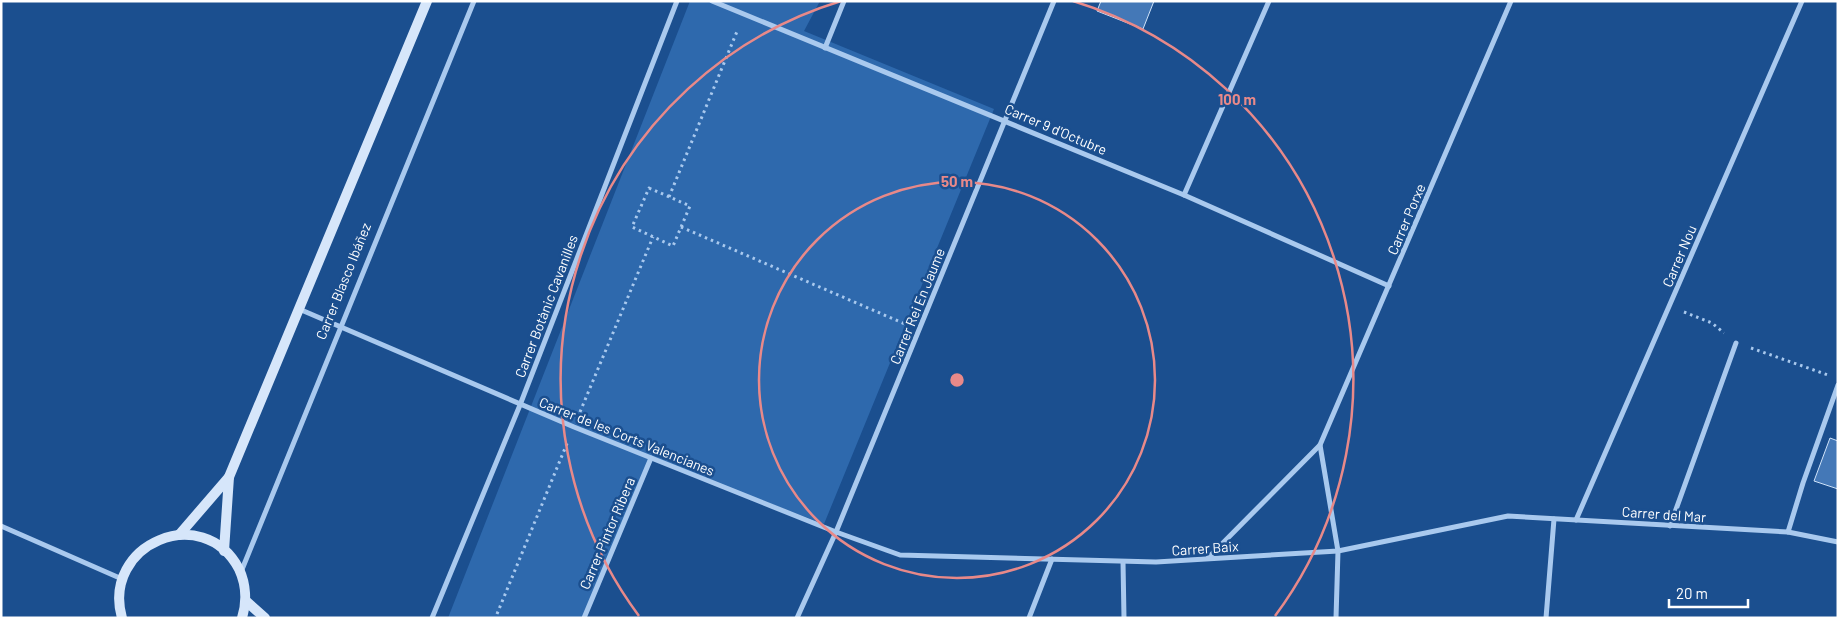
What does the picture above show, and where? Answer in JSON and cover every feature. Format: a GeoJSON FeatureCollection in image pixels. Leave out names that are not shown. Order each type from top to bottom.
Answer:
{"type":"FeatureCollection","features":[{"type":"Feature","properties":{"kind":"street","name":"Carrer Blasco Ibáñez"},"geometry":{"type":"LineString","coordinates":[[179,535],[229,477],[427,1]]}},
{"type":"Feature","properties":{"kind":"street","name":"Carrer Blasco Ibáñez"},"geometry":{"type":"LineString","coordinates":[[240,573],[339,327],[474,1]]}},
{"type":"Feature","properties":{"kind":"street","name":"Carrer Botànic Cavanilles"},"geometry":{"type":"LineString","coordinates":[[432,618],[520,405],[677,1]]}},
{"type":"Feature","properties":{"kind":"street","name":"Carrer 9 d'Octubre"},"geometry":{"type":"LineString","coordinates":[[712,1],[1006,120],[1184,195],[1389,286]]}},
{"type":"Feature","properties":{"kind":"street"},"geometry":{"type":"LineString","coordinates":[[825,48],[844,1]]}},
{"type":"Feature","properties":{"kind":"street","name":"Carrer Rei En Jaume"},"geometry":{"type":"LineString","coordinates":[[797,618],[836,532],[1054,1]]}},
{"type":"Feature","properties":{"kind":"street"},"geometry":{"type":"LineString","coordinates":[[1184,195],[1269,1]]}},
{"type":"Feature","properties":{"kind":"street","name":"Carrer Porxe"},"geometry":{"type":"LineString","coordinates":[[1208,558],[1320,445],[1511,1]]}},
{"type":"Feature","properties":{"kind":"street","name":"Carrer Nou"},"geometry":{"type":"LineString","coordinates":[[1576,520],[1802,1]]}},
{"type":"Feature","properties":{"kind":"street","name":"Carrer de les Corts Valencianes"},"geometry":{"type":"LineString","coordinates":[[299,309],[520,405],[836,532]]}},
{"type":"Feature","properties":{"kind":"street"},"geometry":{"type":"LineString","coordinates":[[1670,526],[1736,343]]}},
{"type":"Feature","properties":{"kind":"street"},"geometry":{"type":"LineString","coordinates":[[1788,532],[1803,483],[1838,386]]}},
{"type":"Feature","properties":{"kind":"street"},"geometry":{"type":"LineString","coordinates":[[1320,445],[1338,551],[1336,618]]}},
{"type":"Feature","properties":{"kind":"street","name":"Carrer Pintor Ribera"},"geometry":{"type":"LineString","coordinates":[[584,618],[651,458]]}},
{"type":"Feature","properties":{"kind":"street","name":"Carrer Blasco Ibáñez"},"geometry":{"type":"LineString","coordinates":[[224,551],[229,477]]}},
{"type":"Feature","properties":{"kind":"street","name":"Carrer Baix"},"geometry":{"type":"LineString","coordinates":[[836,532],[900,556],[1156,562],[1338,551],[1508,516],[1576,520]]}},
{"type":"Feature","properties":{"kind":"street"},"geometry":{"type":"LineString","coordinates":[[1546,618],[1554,519]]}},
{"type":"Feature","properties":{"kind":"street","name":"Carrer del Mar"},"geometry":{"type":"LineString","coordinates":[[1576,520],[1788,532],[1838,542]]}},
{"type":"Feature","properties":{"kind":"street"},"geometry":{"type":"LineString","coordinates":[[1,526],[122,579]]}},
{"type":"Feature","properties":{"kind":"street"},"geometry":{"type":"LineString","coordinates":[[122,618],[120,596],[122,579],[126,569],[140,552],[158,540],[179,535],[203,538],[224,551],[240,573],[246,601],[242,618]]}},
{"type":"Feature","properties":{"kind":"street"},"geometry":{"type":"LineString","coordinates":[[1029,618],[1052,560]]}},
{"type":"Feature","properties":{"kind":"street"},"geometry":{"type":"LineString","coordinates":[[1123,562],[1124,618]]}},
{"type":"Feature","properties":{"kind":"street"},"geometry":{"type":"LineString","coordinates":[[246,601],[265,618]]}},
{"type":"Feature","properties":{"kind":"path"},"geometry":{"type":"LineString","coordinates":[[669,197],[744,15]]}},
{"type":"Feature","properties":{"kind":"path"},"geometry":{"type":"LineString","coordinates":[[649,188],[669,197],[690,206],[673,246],[632,227],[649,188]]}},
{"type":"Feature","properties":{"kind":"path"},"geometry":{"type":"LineString","coordinates":[[681,227],[919,330]]}},
{"type":"Feature","properties":{"kind":"path"},"geometry":{"type":"LineString","coordinates":[[1669,306],[1712,323],[1736,343],[1838,378]]}},
{"type":"Feature","properties":{"kind":"shaded area"},"geometry":{"type":"Polygon","coordinates":[[[690,1],[820,1],[804,31],[994,109],[824,524],[651,458],[584,618],[448,618],[690,1]]]}},
{"type":"Feature","properties":{"kind":"building"},"geometry":{"type":"Polygon","coordinates":[[[1101,1],[1154,1],[1143,29],[1097,11],[1101,1]]]}},
{"type":"Feature","properties":{"kind":"building"},"geometry":{"type":"Polygon","coordinates":[[[1830,438],[1838,441],[1838,489],[1814,481],[1830,438]]]}}]}
